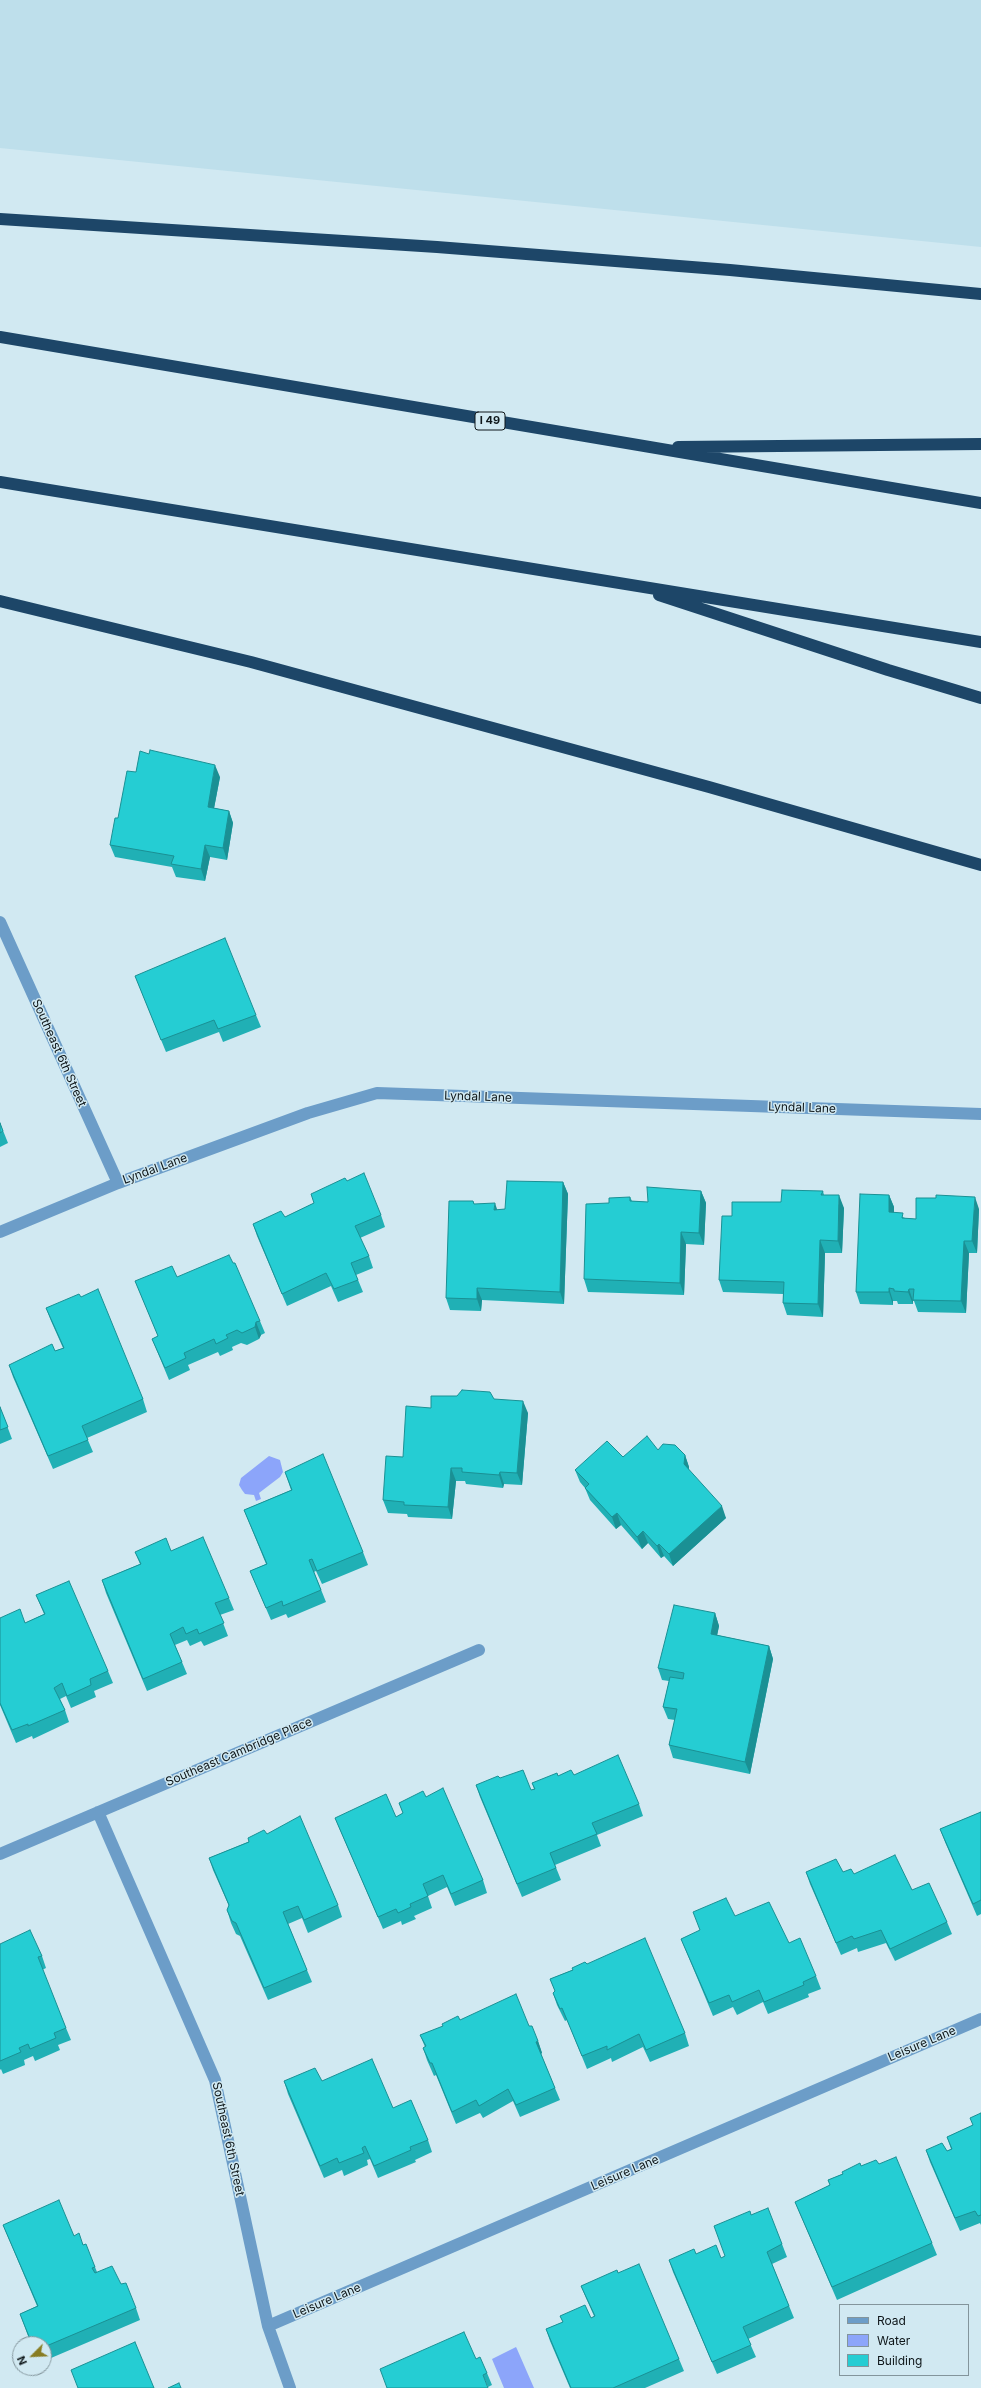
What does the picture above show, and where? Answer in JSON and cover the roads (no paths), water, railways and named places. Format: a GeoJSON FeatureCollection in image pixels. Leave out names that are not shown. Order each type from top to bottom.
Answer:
{"type":"FeatureCollection","features":[{"type":"Feature","properties":{"kind":"highway"},"geometry":{"type":"LineString","coordinates":[[0,219],[453,249],[730,270],[981,294]]}},
{"type":"Feature","properties":{"kind":"highway","name":"I 49"},"geometry":{"type":"LineString","coordinates":[[0,337],[981,503]]}},
{"type":"Feature","properties":{"kind":"highway"},"geometry":{"type":"LineString","coordinates":[[645,447],[981,444]]}},
{"type":"Feature","properties":{"kind":"highway"},"geometry":{"type":"LineString","coordinates":[[0,482],[981,642]]}},
{"type":"Feature","properties":{"kind":"highway"},"geometry":{"type":"LineString","coordinates":[[622,583],[888,670],[981,698]]}},
{"type":"Feature","properties":{"kind":"highway"},"geometry":{"type":"LineString","coordinates":[[0,601],[251,662],[716,789],[981,865]]}},
{"type":"Feature","properties":{"kind":"street","name":"Southeast 6th Street"},"geometry":{"type":"LineString","coordinates":[[0,922],[118,1183]]}},
{"type":"Feature","properties":{"kind":"street","name":"Lyndal Lane"},"geometry":{"type":"LineString","coordinates":[[0,1232],[118,1183],[308,1113],[377,1094],[981,1114]]}},
{"type":"Feature","properties":{"kind":"street","name":"Southeast Cambridge Place"},"geometry":{"type":"LineString","coordinates":[[0,1854],[479,1650]]}},
{"type":"Feature","properties":{"kind":"street","name":"Southeast 6th Street"},"geometry":{"type":"LineString","coordinates":[[98,1812],[215,2080],[268,2326],[290,2388]]}},
{"type":"Feature","properties":{"kind":"street","name":"Leisure Lane"},"geometry":{"type":"LineString","coordinates":[[268,2326],[981,2019]]}},
{"type":"Feature","properties":{"kind":"water"},"geometry":{"type":"Polygon","coordinates":[[[269,1456],[280,1460],[283,1472],[280,1477],[259,1493],[261,1499],[256,1501],[254,1495],[245,1494],[242,1490],[239,1485],[241,1478],[269,1456]]]}},
{"type":"Feature","properties":{"kind":"water"},"geometry":{"type":"Polygon","coordinates":[[[516,2347],[534,2388],[504,2388],[492,2359],[516,2347]]]}}]}
